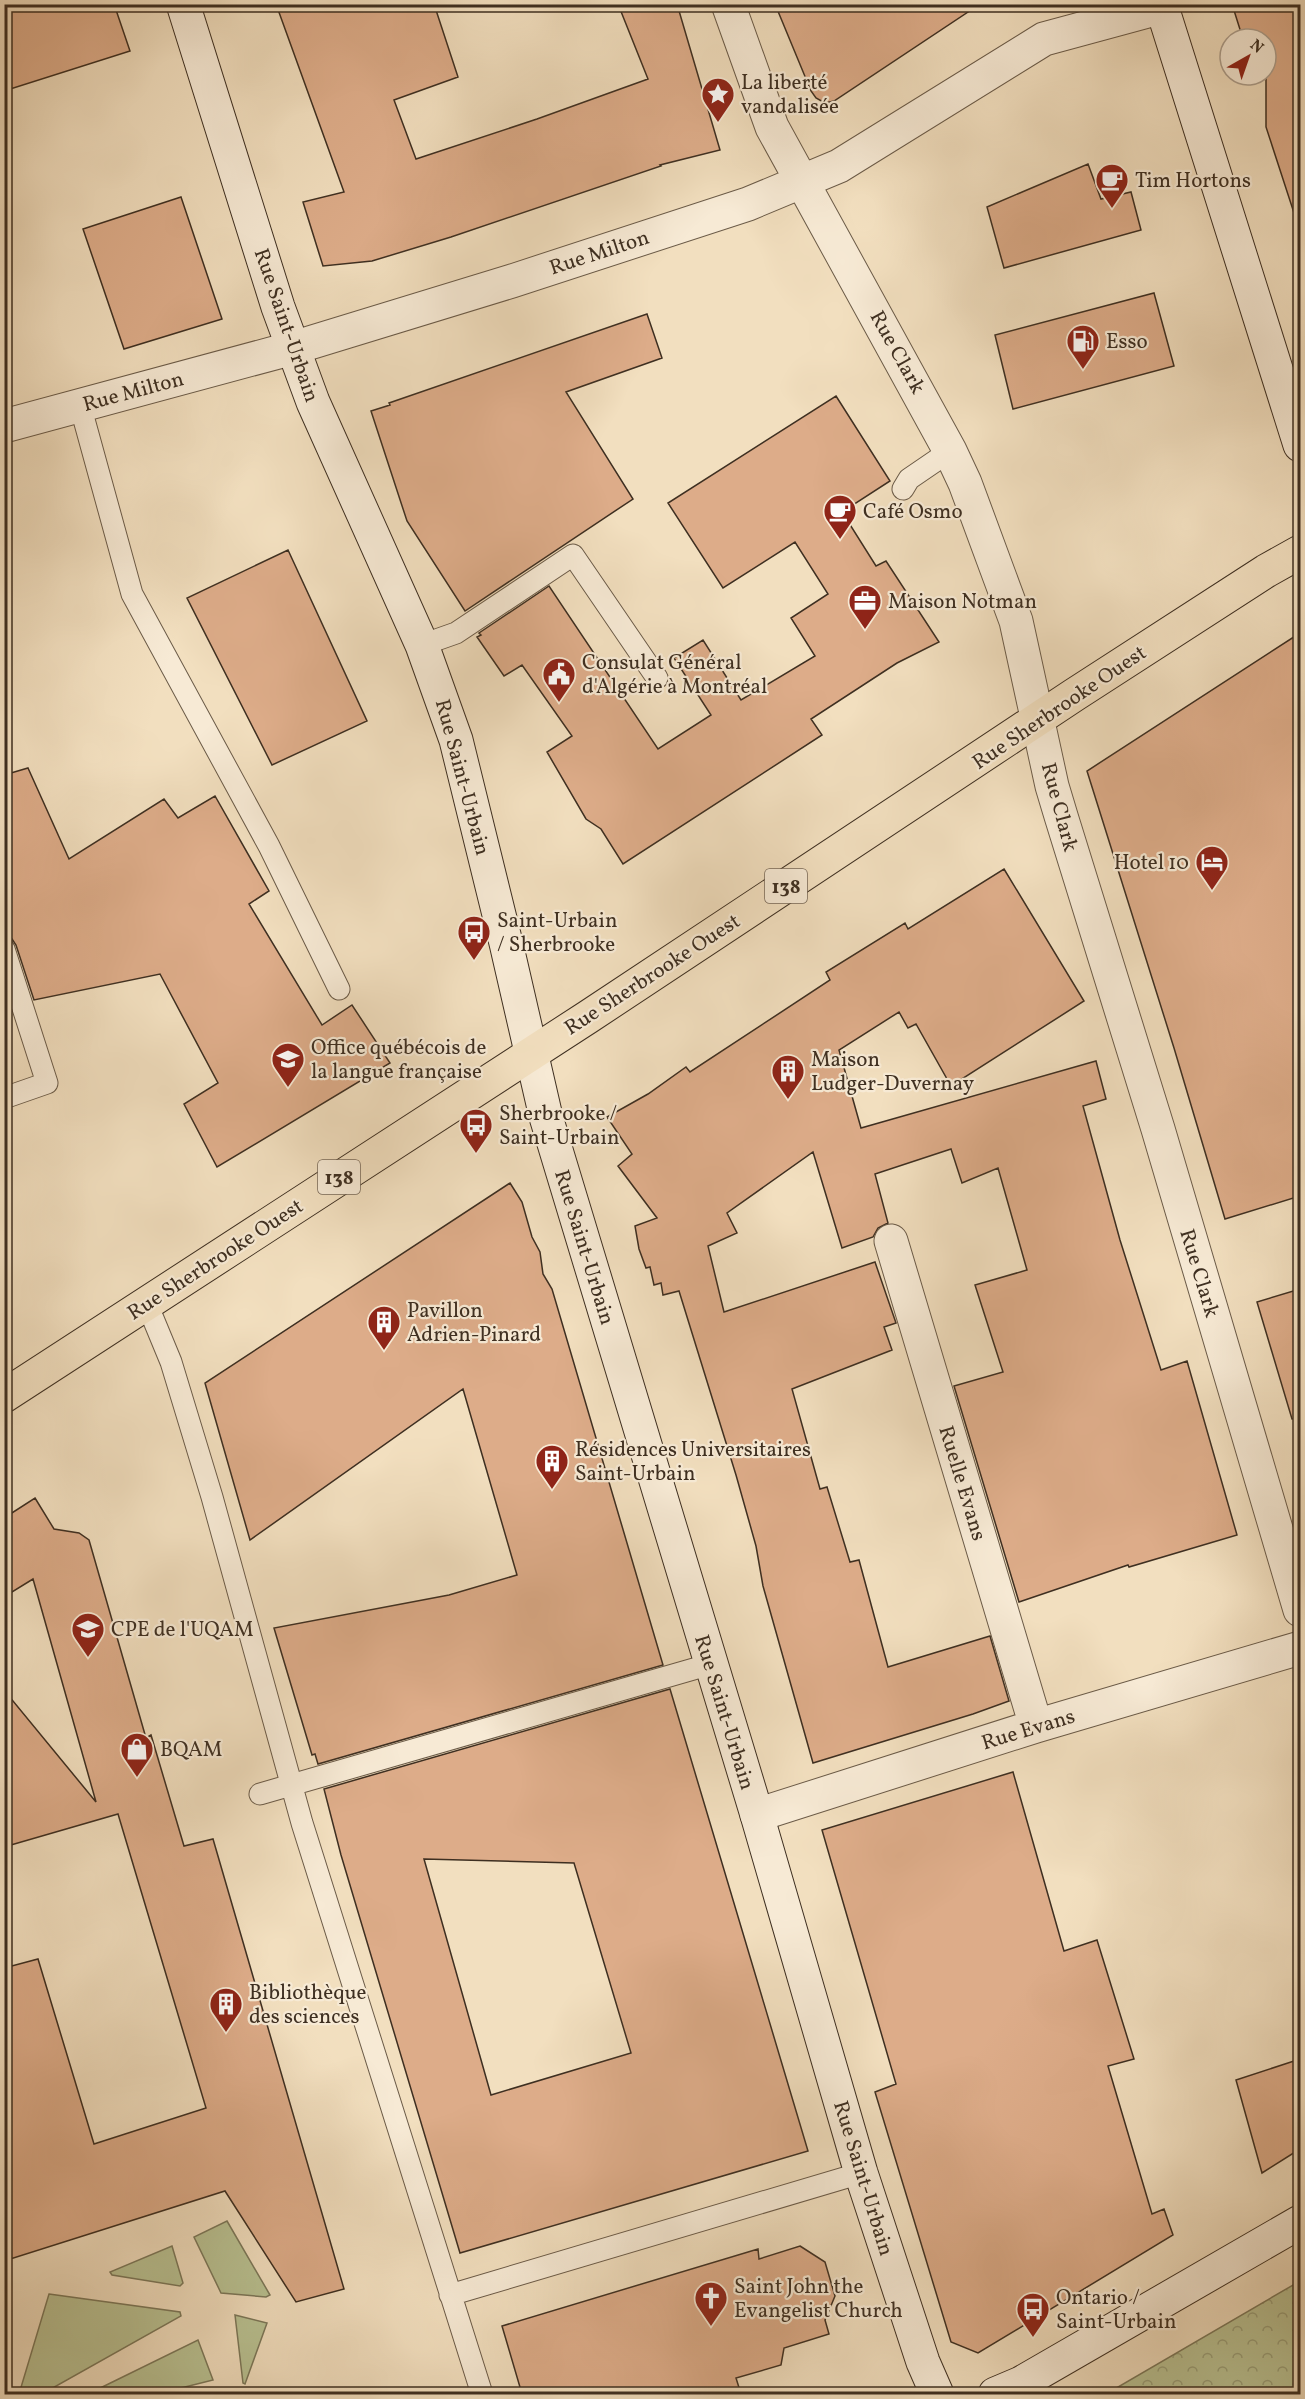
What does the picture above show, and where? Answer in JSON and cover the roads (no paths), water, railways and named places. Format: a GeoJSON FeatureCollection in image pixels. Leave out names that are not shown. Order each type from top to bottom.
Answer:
{"type":"FeatureCollection","features":[{"type":"Feature","properties":{"kind":"main road","name":"Rue Sherbrooke Ouest"},"geometry":{"type":"LineString","coordinates":[[4,1396],[1038,719],[1300,552]]}},
{"type":"Feature","properties":{"kind":"street","name":"Rue Saint-Urbain"},"geometry":{"type":"LineString","coordinates":[[183,4],[278,307],[314,402],[423,645],[456,740],[550,1128],[757,1815],[861,2173],[923,2362],[937,2394]]}},
{"type":"Feature","properties":{"kind":"street","name":"Rue Clark"},"geometry":{"type":"LineString","coordinates":[[728,4],[772,127],[922,396],[965,483],[1016,621],[1058,806],[1158,1129],[1300,1611]]}},
{"type":"Feature","properties":{"kind":"street","name":"Rue Milton"},"geometry":{"type":"LineString","coordinates":[[4,426],[294,348],[725,212],[839,166],[1044,39],[1162,6]]}},
{"type":"Feature","properties":{"kind":"street"},"geometry":{"type":"LineString","coordinates":[[1162,6],[1300,444]]}},
{"type":"Feature","properties":{"kind":"street","name":"Ruelle Evans"},"geometry":{"type":"LineString","coordinates":[[891,1241],[1036,1726]]}},
{"type":"Feature","properties":{"kind":"street","name":"Rue Evans"},"geometry":{"type":"LineString","coordinates":[[757,1815],[1036,1726],[1300,1648]]}},
{"type":"Feature","properties":{"kind":"street"},"geometry":{"type":"LineString","coordinates":[[995,2394],[1022,2383],[1300,2222]]}},
{"type":"Feature","properties":{"kind":"lane"},"geometry":{"type":"LineString","coordinates":[[80,405],[132,594],[269,846],[339,989]]}},
{"type":"Feature","properties":{"kind":"lane"},"geometry":{"type":"LineString","coordinates":[[903,489],[909,479],[950,451]]}},
{"type":"Feature","properties":{"kind":"lane"},"geometry":{"type":"LineString","coordinates":[[423,645],[456,633],[573,555],[657,678]]}},
{"type":"Feature","properties":{"kind":"lane"},"geometry":{"type":"LineString","coordinates":[[4,949],[47,1083],[4,1098]]}},
{"type":"Feature","properties":{"kind":"lane"},"geometry":{"type":"LineString","coordinates":[[147,1304],[164,1341],[202,1463],[293,1786],[482,2394]]}},
{"type":"Feature","properties":{"kind":"lane"},"geometry":{"type":"LineString","coordinates":[[260,1794],[293,1786],[345,1762],[711,1664]]}},
{"type":"Feature","properties":{"kind":"lane"},"geometry":{"type":"LineString","coordinates":[[450,2295],[861,2173]]}},
{"type":"Feature","properties":{"kind":"place","name":"La liberté vandalisée"},"geometry":{"type":"Point","coordinates":[718,123]}},
{"type":"Feature","properties":{"kind":"place","name":"Tim Hortons"},"geometry":{"type":"Point","coordinates":[1112,209]}},
{"type":"Feature","properties":{"kind":"place","name":"Esso"},"geometry":{"type":"Point","coordinates":[1083,370]}},
{"type":"Feature","properties":{"kind":"place","name":"Café Osmo"},"geometry":{"type":"Point","coordinates":[840,540]}},
{"type":"Feature","properties":{"kind":"place","name":"Maison Notman"},"geometry":{"type":"Point","coordinates":[865,630]}},
{"type":"Feature","properties":{"kind":"place","name":"Consulat Général d'Algérie à Montréal"},"geometry":{"type":"Point","coordinates":[559,703]}},
{"type":"Feature","properties":{"kind":"place","name":"Hotel 10"},"geometry":{"type":"Point","coordinates":[1212,891]}},
{"type":"Feature","properties":{"kind":"place","name":"Saint-Urbain / Sherbrooke"},"geometry":{"type":"Point","coordinates":[474,961]}},
{"type":"Feature","properties":{"kind":"place","name":"Office québécois de la langue française"},"geometry":{"type":"Point","coordinates":[288,1088]}},
{"type":"Feature","properties":{"kind":"place","name":"Maison Ludger-Duvernay"},"geometry":{"type":"Point","coordinates":[788,1100]}},
{"type":"Feature","properties":{"kind":"place","name":"Sherbrooke / Saint-Urbain"},"geometry":{"type":"Point","coordinates":[476,1154]}},
{"type":"Feature","properties":{"kind":"place","name":"Pavillon Adrien-Pinard"},"geometry":{"type":"Point","coordinates":[384,1351]}},
{"type":"Feature","properties":{"kind":"place","name":"Résidences Universitaires Saint-Urbain"},"geometry":{"type":"Point","coordinates":[552,1490]}},
{"type":"Feature","properties":{"kind":"place","name":"CPE de l'UQAM"},"geometry":{"type":"Point","coordinates":[88,1658]}},
{"type":"Feature","properties":{"kind":"place","name":"BQAM"},"geometry":{"type":"Point","coordinates":[137,1778]}},
{"type":"Feature","properties":{"kind":"place","name":"Bibliothèque des sciences"},"geometry":{"type":"Point","coordinates":[226,2033]}},
{"type":"Feature","properties":{"kind":"place","name":"Saint John the Evangelist Church"},"geometry":{"type":"Point","coordinates":[711,2327]}},
{"type":"Feature","properties":{"kind":"place","name":"Ontario / Saint-Urbain"},"geometry":{"type":"Point","coordinates":[1033,2338]}}]}
